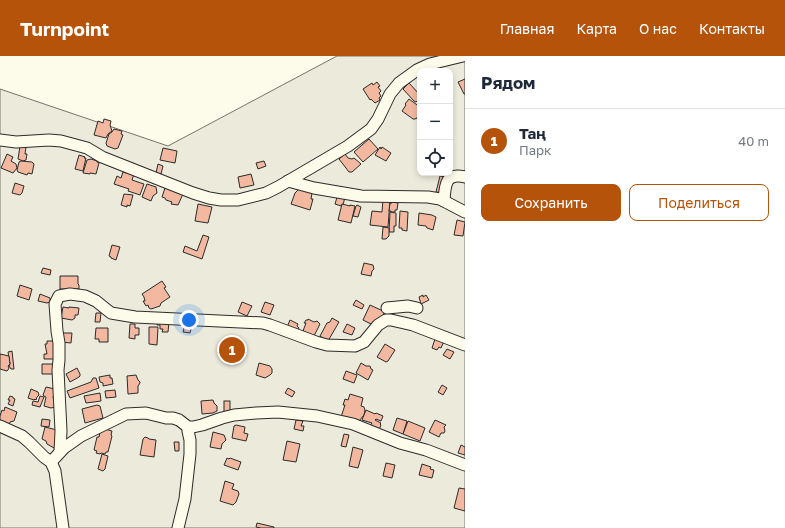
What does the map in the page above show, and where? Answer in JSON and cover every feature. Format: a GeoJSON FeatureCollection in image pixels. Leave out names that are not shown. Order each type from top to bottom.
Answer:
{"type":"FeatureCollection","features":[{"type":"Feature","properties":{"kind":"street"},"geometry":{"type":"LineString","coordinates":[[0,140],[16,142],[50,140],[61,141],[87,148],[102,157],[193,193],[221,200],[238,200],[266,192],[288,182],[348,146],[371,129],[378,119],[390,94],[399,83],[430,64],[463,56]]}},
{"type":"Feature","properties":{"kind":"street"},"geometry":{"type":"LineString","coordinates":[[444,201],[447,181],[453,176],[465,177]]}},
{"type":"Feature","properties":{"kind":"street"},"geometry":{"type":"LineString","coordinates":[[288,182],[361,196],[428,197],[440,199],[465,212]]}},
{"type":"Feature","properties":{"kind":"street"},"geometry":{"type":"LineString","coordinates":[[60,452],[61,431],[58,370],[59,344],[56,331],[55,304],[59,296],[70,294],[85,296],[96,301],[111,313],[135,317],[270,324],[327,345],[355,346],[364,342],[378,325],[386,320],[391,320],[433,332],[465,345]]}},
{"type":"Feature","properties":{"kind":"street"},"geometry":{"type":"LineString","coordinates":[[386,308],[412,307],[409,324]]}},
{"type":"Feature","properties":{"kind":"street"},"geometry":{"type":"LineString","coordinates":[[51,462],[64,448],[81,436],[126,414],[146,413],[166,418],[173,418],[188,427],[193,427],[202,426],[234,415],[278,412],[316,416],[353,424],[400,443],[426,450],[465,465]]}},
{"type":"Feature","properties":{"kind":"street"},"geometry":{"type":"LineString","coordinates":[[0,426],[22,436],[51,462],[55,470],[63,528]]}},
{"type":"Feature","properties":{"kind":"street"},"geometry":{"type":"LineString","coordinates":[[178,528],[185,499],[190,454],[188,427]]}},
{"type":"Feature","properties":{"kind":"shaded area"},"geometry":{"type":"Polygon","coordinates":[[[337,56],[465,56],[465,528],[0,528],[0,89],[168,146],[337,56]]]}},
{"type":"Feature","properties":{"kind":"building"},"geometry":{"type":"Polygon","coordinates":[[[465,79],[465,94],[464,94],[458,82],[465,79]]]}},
{"type":"Feature","properties":{"kind":"building"},"geometry":{"type":"Polygon","coordinates":[[[377,82],[380,86],[378,87],[381,91],[379,93],[381,96],[379,98],[380,100],[375,103],[371,99],[370,100],[363,89],[372,83],[373,85],[377,82]]]}},
{"type":"Feature","properties":{"kind":"building"},"geometry":{"type":"Polygon","coordinates":[[[409,83],[417,92],[417,101],[414,101],[403,89],[409,83]]]}},
{"type":"Feature","properties":{"kind":"building"},"geometry":{"type":"Polygon","coordinates":[[[409,99],[417,105],[417,118],[413,119],[402,111],[406,105],[405,104],[409,99]]]}},
{"type":"Feature","properties":{"kind":"building"},"geometry":{"type":"Polygon","coordinates":[[[104,119],[111,121],[110,125],[112,131],[106,138],[94,135],[98,121],[103,123],[104,119]]]}},
{"type":"Feature","properties":{"kind":"building"},"geometry":{"type":"Polygon","coordinates":[[[114,129],[122,131],[121,134],[123,135],[118,148],[115,149],[107,146],[106,143],[109,134],[114,129]]]}},
{"type":"Feature","properties":{"kind":"building"},"geometry":{"type":"Polygon","coordinates":[[[369,139],[378,149],[363,162],[354,152],[369,139]]]}},
{"type":"Feature","properties":{"kind":"building"},"geometry":{"type":"Polygon","coordinates":[[[20,146],[26,147],[26,160],[23,161],[18,159],[20,146]]]}},
{"type":"Feature","properties":{"kind":"building"},"geometry":{"type":"Polygon","coordinates":[[[380,147],[381,149],[382,147],[391,153],[386,161],[375,155],[380,147]]]}},
{"type":"Feature","properties":{"kind":"building"},"geometry":{"type":"Polygon","coordinates":[[[163,148],[177,151],[175,163],[160,160],[163,148]]]}},
{"type":"Feature","properties":{"kind":"building"},"geometry":{"type":"Polygon","coordinates":[[[7,154],[13,157],[11,161],[16,164],[17,168],[13,173],[1,168],[7,154]]]}},
{"type":"Feature","properties":{"kind":"building"},"geometry":{"type":"Polygon","coordinates":[[[345,154],[348,158],[354,158],[361,164],[352,172],[349,172],[339,159],[345,154]]]}},
{"type":"Feature","properties":{"kind":"building"},"geometry":{"type":"Polygon","coordinates":[[[79,155],[86,158],[83,171],[75,169],[79,155]]]}},
{"type":"Feature","properties":{"kind":"building"},"geometry":{"type":"Polygon","coordinates":[[[91,159],[99,163],[96,174],[83,173],[87,160],[91,159]]]}},
{"type":"Feature","properties":{"kind":"building"},"geometry":{"type":"Polygon","coordinates":[[[264,161],[266,166],[258,169],[256,163],[264,161]]]}},
{"type":"Feature","properties":{"kind":"building"},"geometry":{"type":"Polygon","coordinates":[[[19,162],[32,162],[34,164],[32,174],[28,173],[27,175],[18,172],[19,162]]]}},
{"type":"Feature","properties":{"kind":"building"},"geometry":{"type":"Polygon","coordinates":[[[158,164],[163,166],[161,174],[156,173],[158,164]]]}},
{"type":"Feature","properties":{"kind":"building"},"geometry":{"type":"Polygon","coordinates":[[[126,171],[134,174],[132,180],[144,184],[140,195],[128,191],[129,189],[114,184],[117,176],[121,178],[123,172],[126,173],[126,171]]]}},
{"type":"Feature","properties":{"kind":"building"},"geometry":{"type":"Polygon","coordinates":[[[251,174],[254,185],[240,188],[238,177],[251,174]]]}},
{"type":"Feature","properties":{"kind":"building"},"geometry":{"type":"Polygon","coordinates":[[[440,176],[445,177],[441,193],[436,192],[440,176]]]}},
{"type":"Feature","properties":{"kind":"building"},"geometry":{"type":"Polygon","coordinates":[[[15,183],[24,186],[20,195],[12,193],[15,183]]]}},
{"type":"Feature","properties":{"kind":"building"},"geometry":{"type":"Polygon","coordinates":[[[147,184],[156,187],[157,193],[153,196],[151,201],[142,197],[147,184]]]}},
{"type":"Feature","properties":{"kind":"building"},"geometry":{"type":"Polygon","coordinates":[[[166,185],[183,194],[178,205],[171,204],[172,202],[162,197],[166,185]]]}},
{"type":"Feature","properties":{"kind":"building"},"geometry":{"type":"Polygon","coordinates":[[[299,189],[312,193],[311,199],[313,199],[310,210],[291,204],[295,193],[299,189]]]}},
{"type":"Feature","properties":{"kind":"building"},"geometry":{"type":"Polygon","coordinates":[[[124,194],[133,195],[130,206],[127,205],[127,207],[121,205],[124,194]]]}},
{"type":"Feature","properties":{"kind":"building"},"geometry":{"type":"Polygon","coordinates":[[[338,194],[345,197],[343,205],[342,204],[341,206],[335,204],[338,194]]]}},
{"type":"Feature","properties":{"kind":"building"},"geometry":{"type":"Polygon","coordinates":[[[383,199],[390,200],[388,227],[370,225],[372,211],[382,212],[383,199]]]}},
{"type":"Feature","properties":{"kind":"building"},"geometry":{"type":"Polygon","coordinates":[[[390,203],[398,203],[397,210],[395,210],[395,212],[389,211],[390,203]]]}},
{"type":"Feature","properties":{"kind":"building"},"geometry":{"type":"Polygon","coordinates":[[[198,204],[212,207],[208,223],[195,221],[198,204]]]}},
{"type":"Feature","properties":{"kind":"building"},"geometry":{"type":"Polygon","coordinates":[[[342,204],[355,206],[351,223],[338,220],[342,204]]]}},
{"type":"Feature","properties":{"kind":"building"},"geometry":{"type":"Polygon","coordinates":[[[357,205],[361,207],[358,217],[353,216],[357,205]]]}},
{"type":"Feature","properties":{"kind":"building"},"geometry":{"type":"Polygon","coordinates":[[[400,211],[408,212],[407,231],[399,228],[400,211]]]}},
{"type":"Feature","properties":{"kind":"building"},"geometry":{"type":"Polygon","coordinates":[[[390,212],[396,213],[396,226],[394,226],[394,232],[389,232],[390,212]]]}},
{"type":"Feature","properties":{"kind":"building"},"geometry":{"type":"Polygon","coordinates":[[[419,213],[436,217],[433,230],[427,228],[426,226],[418,225],[419,213]]]}},
{"type":"Feature","properties":{"kind":"building"},"geometry":{"type":"Polygon","coordinates":[[[457,220],[465,222],[463,236],[454,235],[457,220]]]}},
{"type":"Feature","properties":{"kind":"building"},"geometry":{"type":"Polygon","coordinates":[[[383,227],[389,228],[389,236],[386,239],[382,239],[383,227]]]}},
{"type":"Feature","properties":{"kind":"building"},"geometry":{"type":"Polygon","coordinates":[[[203,235],[209,237],[202,259],[183,252],[185,246],[197,251],[203,235]]]}},
{"type":"Feature","properties":{"kind":"building"},"geometry":{"type":"Polygon","coordinates":[[[112,245],[120,247],[116,260],[109,256],[112,245]]]}},
{"type":"Feature","properties":{"kind":"building"},"geometry":{"type":"Polygon","coordinates":[[[364,263],[373,265],[374,269],[371,276],[361,274],[364,263]]]}},
{"type":"Feature","properties":{"kind":"building"},"geometry":{"type":"Polygon","coordinates":[[[43,268],[51,270],[50,275],[41,273],[43,268]]]}},
{"type":"Feature","properties":{"kind":"building"},"geometry":{"type":"Polygon","coordinates":[[[60,276],[78,276],[79,289],[60,289],[60,276]]]}},
{"type":"Feature","properties":{"kind":"building"},"geometry":{"type":"Polygon","coordinates":[[[162,281],[166,287],[164,288],[170,297],[161,303],[160,306],[151,309],[148,305],[146,306],[143,301],[145,301],[142,294],[162,281]]]}},
{"type":"Feature","properties":{"kind":"building"},"geometry":{"type":"Polygon","coordinates":[[[20,285],[32,289],[29,300],[17,296],[20,285]]]}},
{"type":"Feature","properties":{"kind":"building"},"geometry":{"type":"Polygon","coordinates":[[[40,294],[50,298],[50,302],[47,303],[38,301],[40,294]]]}},
{"type":"Feature","properties":{"kind":"building"},"geometry":{"type":"Polygon","coordinates":[[[423,295],[423,297],[426,295],[429,300],[421,304],[419,297],[423,295]]]}},
{"type":"Feature","properties":{"kind":"building"},"geometry":{"type":"Polygon","coordinates":[[[356,300],[364,305],[362,309],[353,305],[356,300]]]}},
{"type":"Feature","properties":{"kind":"building"},"geometry":{"type":"Polygon","coordinates":[[[242,302],[252,306],[247,316],[238,312],[242,302]]]}},
{"type":"Feature","properties":{"kind":"building"},"geometry":{"type":"Polygon","coordinates":[[[265,302],[274,305],[270,315],[261,312],[265,302]]]}},
{"type":"Feature","properties":{"kind":"building"},"geometry":{"type":"Polygon","coordinates":[[[370,305],[383,311],[384,314],[373,325],[363,320],[370,305]]]}},
{"type":"Feature","properties":{"kind":"building"},"geometry":{"type":"Polygon","coordinates":[[[63,307],[79,308],[78,315],[75,315],[75,318],[72,320],[61,318],[63,307]]]}},
{"type":"Feature","properties":{"kind":"building"},"geometry":{"type":"Polygon","coordinates":[[[96,313],[101,313],[100,322],[95,322],[96,313]]]}},
{"type":"Feature","properties":{"kind":"building"},"geometry":{"type":"Polygon","coordinates":[[[332,318],[339,322],[328,341],[320,336],[327,323],[330,322],[332,318]]]}},
{"type":"Feature","properties":{"kind":"building"},"geometry":{"type":"Polygon","coordinates":[[[308,319],[314,322],[317,321],[320,324],[314,336],[303,331],[306,323],[304,323],[308,319]]]}},
{"type":"Feature","properties":{"kind":"building"},"geometry":{"type":"Polygon","coordinates":[[[290,320],[298,324],[297,326],[299,328],[297,332],[287,327],[290,320]]]}},
{"type":"Feature","properties":{"kind":"building"},"geometry":{"type":"Polygon","coordinates":[[[157,322],[169,322],[168,332],[162,332],[163,329],[160,329],[160,325],[157,325],[157,322]]]}},
{"type":"Feature","properties":{"kind":"building"},"geometry":{"type":"Polygon","coordinates":[[[130,324],[135,324],[135,328],[139,328],[139,335],[135,335],[135,339],[129,338],[130,324]]]}},
{"type":"Feature","properties":{"kind":"building"},"geometry":{"type":"Polygon","coordinates":[[[185,324],[192,325],[190,333],[183,332],[185,324]]]}},
{"type":"Feature","properties":{"kind":"building"},"geometry":{"type":"Polygon","coordinates":[[[347,324],[355,328],[352,335],[343,332],[347,324]]]}},
{"type":"Feature","properties":{"kind":"building"},"geometry":{"type":"Polygon","coordinates":[[[149,327],[158,327],[157,345],[149,344],[149,327]]]}},
{"type":"Feature","properties":{"kind":"building"},"geometry":{"type":"Polygon","coordinates":[[[96,328],[108,328],[108,342],[99,342],[99,339],[95,339],[96,328]]]}},
{"type":"Feature","properties":{"kind":"building"},"geometry":{"type":"Polygon","coordinates":[[[62,333],[72,333],[71,343],[61,342],[62,333]]]}},
{"type":"Feature","properties":{"kind":"building"},"geometry":{"type":"Polygon","coordinates":[[[436,336],[444,341],[441,348],[439,347],[437,350],[432,348],[436,336]]]}},
{"type":"Feature","properties":{"kind":"building"},"geometry":{"type":"Polygon","coordinates":[[[47,341],[56,341],[57,359],[44,359],[44,354],[47,354],[45,344],[47,344],[47,341]]]}},
{"type":"Feature","properties":{"kind":"building"},"geometry":{"type":"Polygon","coordinates":[[[385,344],[395,350],[386,362],[377,357],[385,344]]]}},
{"type":"Feature","properties":{"kind":"building"},"geometry":{"type":"Polygon","coordinates":[[[447,349],[454,352],[450,359],[443,355],[447,349]]]}},
{"type":"Feature","properties":{"kind":"building"},"geometry":{"type":"Polygon","coordinates":[[[12,351],[14,369],[11,369],[9,366],[8,352],[12,351]]]}},
{"type":"Feature","properties":{"kind":"building"},"geometry":{"type":"Polygon","coordinates":[[[0,354],[9,356],[10,364],[7,371],[0,369],[0,354]]]}},
{"type":"Feature","properties":{"kind":"building"},"geometry":{"type":"Polygon","coordinates":[[[259,363],[270,366],[272,373],[265,378],[256,375],[259,363]]]}},
{"type":"Feature","properties":{"kind":"building"},"geometry":{"type":"Polygon","coordinates":[[[361,363],[366,366],[370,366],[373,370],[368,380],[356,373],[361,363]]]}},
{"type":"Feature","properties":{"kind":"building"},"geometry":{"type":"Polygon","coordinates":[[[42,364],[52,364],[56,369],[53,374],[42,374],[42,364]]]}},
{"type":"Feature","properties":{"kind":"building"},"geometry":{"type":"Polygon","coordinates":[[[77,368],[80,376],[70,382],[66,374],[77,368]]]}},
{"type":"Feature","properties":{"kind":"building"},"geometry":{"type":"Polygon","coordinates":[[[346,371],[357,375],[354,383],[343,379],[346,371]]]}},
{"type":"Feature","properties":{"kind":"building"},"geometry":{"type":"Polygon","coordinates":[[[110,375],[113,384],[103,386],[103,383],[100,382],[99,377],[110,375]]]}},
{"type":"Feature","properties":{"kind":"building"},"geometry":{"type":"Polygon","coordinates":[[[136,375],[140,382],[138,386],[138,393],[128,394],[127,376],[136,375]]]}},
{"type":"Feature","properties":{"kind":"building"},"geometry":{"type":"Polygon","coordinates":[[[93,378],[96,378],[99,388],[70,398],[67,391],[91,382],[93,378]]]}},
{"type":"Feature","properties":{"kind":"building"},"geometry":{"type":"Polygon","coordinates":[[[442,385],[447,388],[443,395],[438,392],[442,385]]]}},
{"type":"Feature","properties":{"kind":"building"},"geometry":{"type":"Polygon","coordinates":[[[46,387],[55,389],[53,398],[55,398],[55,407],[51,408],[44,406],[46,397],[43,395],[46,387]]]}},
{"type":"Feature","properties":{"kind":"building"},"geometry":{"type":"Polygon","coordinates":[[[288,388],[295,392],[292,397],[285,393],[288,388]]]}},
{"type":"Feature","properties":{"kind":"building"},"geometry":{"type":"Polygon","coordinates":[[[31,389],[38,392],[39,395],[36,400],[28,398],[31,389]]]}},
{"type":"Feature","properties":{"kind":"building"},"geometry":{"type":"Polygon","coordinates":[[[115,390],[116,397],[106,398],[105,391],[115,390]]]}},
{"type":"Feature","properties":{"kind":"building"},"geometry":{"type":"Polygon","coordinates":[[[100,393],[101,401],[86,403],[84,396],[100,393]]]}},
{"type":"Feature","properties":{"kind":"building"},"geometry":{"type":"Polygon","coordinates":[[[350,394],[363,398],[361,406],[364,407],[365,410],[364,415],[359,421],[341,417],[345,405],[343,405],[345,399],[348,400],[350,394]]]}},
{"type":"Feature","properties":{"kind":"building"},"geometry":{"type":"Polygon","coordinates":[[[10,396],[15,399],[13,406],[8,404],[10,396]]]}},
{"type":"Feature","properties":{"kind":"building"},"geometry":{"type":"Polygon","coordinates":[[[40,396],[44,397],[40,407],[32,405],[33,401],[38,402],[40,396]]]}},
{"type":"Feature","properties":{"kind":"building"},"geometry":{"type":"Polygon","coordinates":[[[213,400],[217,406],[217,411],[202,414],[201,401],[213,400]]]}},
{"type":"Feature","properties":{"kind":"building"},"geometry":{"type":"Polygon","coordinates":[[[224,401],[230,401],[230,414],[224,414],[224,401]]]}},
{"type":"Feature","properties":{"kind":"building"},"geometry":{"type":"Polygon","coordinates":[[[97,405],[100,406],[103,418],[85,423],[82,409],[97,405]]]}},
{"type":"Feature","properties":{"kind":"building"},"geometry":{"type":"Polygon","coordinates":[[[5,407],[17,412],[14,421],[10,422],[9,425],[0,420],[2,410],[4,411],[5,407]]]}},
{"type":"Feature","properties":{"kind":"building"},"geometry":{"type":"Polygon","coordinates":[[[366,410],[383,416],[381,421],[375,420],[381,423],[379,430],[370,426],[372,423],[362,420],[366,410]]]}},
{"type":"Feature","properties":{"kind":"building"},"geometry":{"type":"Polygon","coordinates":[[[397,418],[407,421],[403,434],[393,430],[397,418]]]}},
{"type":"Feature","properties":{"kind":"building"},"geometry":{"type":"Polygon","coordinates":[[[42,419],[50,420],[49,427],[41,426],[42,419]]]}},
{"type":"Feature","properties":{"kind":"building"},"geometry":{"type":"Polygon","coordinates":[[[296,420],[303,421],[301,426],[304,426],[303,431],[294,429],[296,420]]]}},
{"type":"Feature","properties":{"kind":"building"},"geometry":{"type":"Polygon","coordinates":[[[435,420],[446,425],[444,427],[444,433],[441,433],[439,437],[429,432],[435,420]]]}},
{"type":"Feature","properties":{"kind":"building"},"geometry":{"type":"Polygon","coordinates":[[[408,421],[425,428],[420,441],[403,434],[408,421]]]}},
{"type":"Feature","properties":{"kind":"building"},"geometry":{"type":"Polygon","coordinates":[[[234,426],[245,427],[244,433],[248,434],[246,441],[232,438],[234,426]]]}},
{"type":"Feature","properties":{"kind":"building"},"geometry":{"type":"Polygon","coordinates":[[[45,427],[57,430],[57,441],[54,448],[42,439],[45,427]]]}},
{"type":"Feature","properties":{"kind":"building"},"geometry":{"type":"Polygon","coordinates":[[[105,429],[112,431],[108,452],[105,454],[96,453],[97,451],[94,450],[97,437],[99,437],[100,432],[105,429]]]}},
{"type":"Feature","properties":{"kind":"building"},"geometry":{"type":"Polygon","coordinates":[[[213,432],[224,435],[226,440],[222,444],[221,449],[210,447],[213,432]]]}},
{"type":"Feature","properties":{"kind":"building"},"geometry":{"type":"Polygon","coordinates":[[[344,434],[349,435],[346,447],[341,446],[344,434]]]}},
{"type":"Feature","properties":{"kind":"building"},"geometry":{"type":"Polygon","coordinates":[[[145,437],[156,440],[154,457],[140,455],[143,439],[145,437]]]}},
{"type":"Feature","properties":{"kind":"building"},"geometry":{"type":"Polygon","coordinates":[[[287,441],[300,444],[296,462],[283,460],[287,441]]]}},
{"type":"Feature","properties":{"kind":"building"},"geometry":{"type":"Polygon","coordinates":[[[174,442],[179,442],[179,451],[175,451],[174,442]]]}},
{"type":"Feature","properties":{"kind":"building"},"geometry":{"type":"Polygon","coordinates":[[[461,445],[465,447],[465,455],[458,453],[461,445]]]}},
{"type":"Feature","properties":{"kind":"building"},"geometry":{"type":"Polygon","coordinates":[[[353,447],[363,450],[358,468],[349,466],[353,447]]]}},
{"type":"Feature","properties":{"kind":"building"},"geometry":{"type":"Polygon","coordinates":[[[102,454],[108,456],[105,469],[103,471],[98,469],[102,454]]]}},
{"type":"Feature","properties":{"kind":"building"},"geometry":{"type":"Polygon","coordinates":[[[227,458],[241,462],[238,470],[224,465],[227,458]]]}},
{"type":"Feature","properties":{"kind":"building"},"geometry":{"type":"Polygon","coordinates":[[[386,463],[395,465],[392,478],[383,476],[386,463]]]}},
{"type":"Feature","properties":{"kind":"building"},"geometry":{"type":"Polygon","coordinates":[[[422,464],[431,467],[430,469],[434,470],[432,478],[419,475],[422,464]]]}},
{"type":"Feature","properties":{"kind":"building"},"geometry":{"type":"Polygon","coordinates":[[[225,481],[234,484],[232,489],[238,491],[239,494],[233,505],[220,501],[225,481]]]}},
{"type":"Feature","properties":{"kind":"building"},"geometry":{"type":"Polygon","coordinates":[[[459,488],[465,489],[465,511],[454,508],[459,488]]]}},
{"type":"Feature","properties":{"kind":"building"},"geometry":{"type":"Polygon","coordinates":[[[257,523],[274,527],[274,528],[256,527],[257,523]]]}},
{"type":"Feature","properties":{"kind":"place","name":"Таң"},"geometry":{"type":"Point","coordinates":[232,350]}}]}
